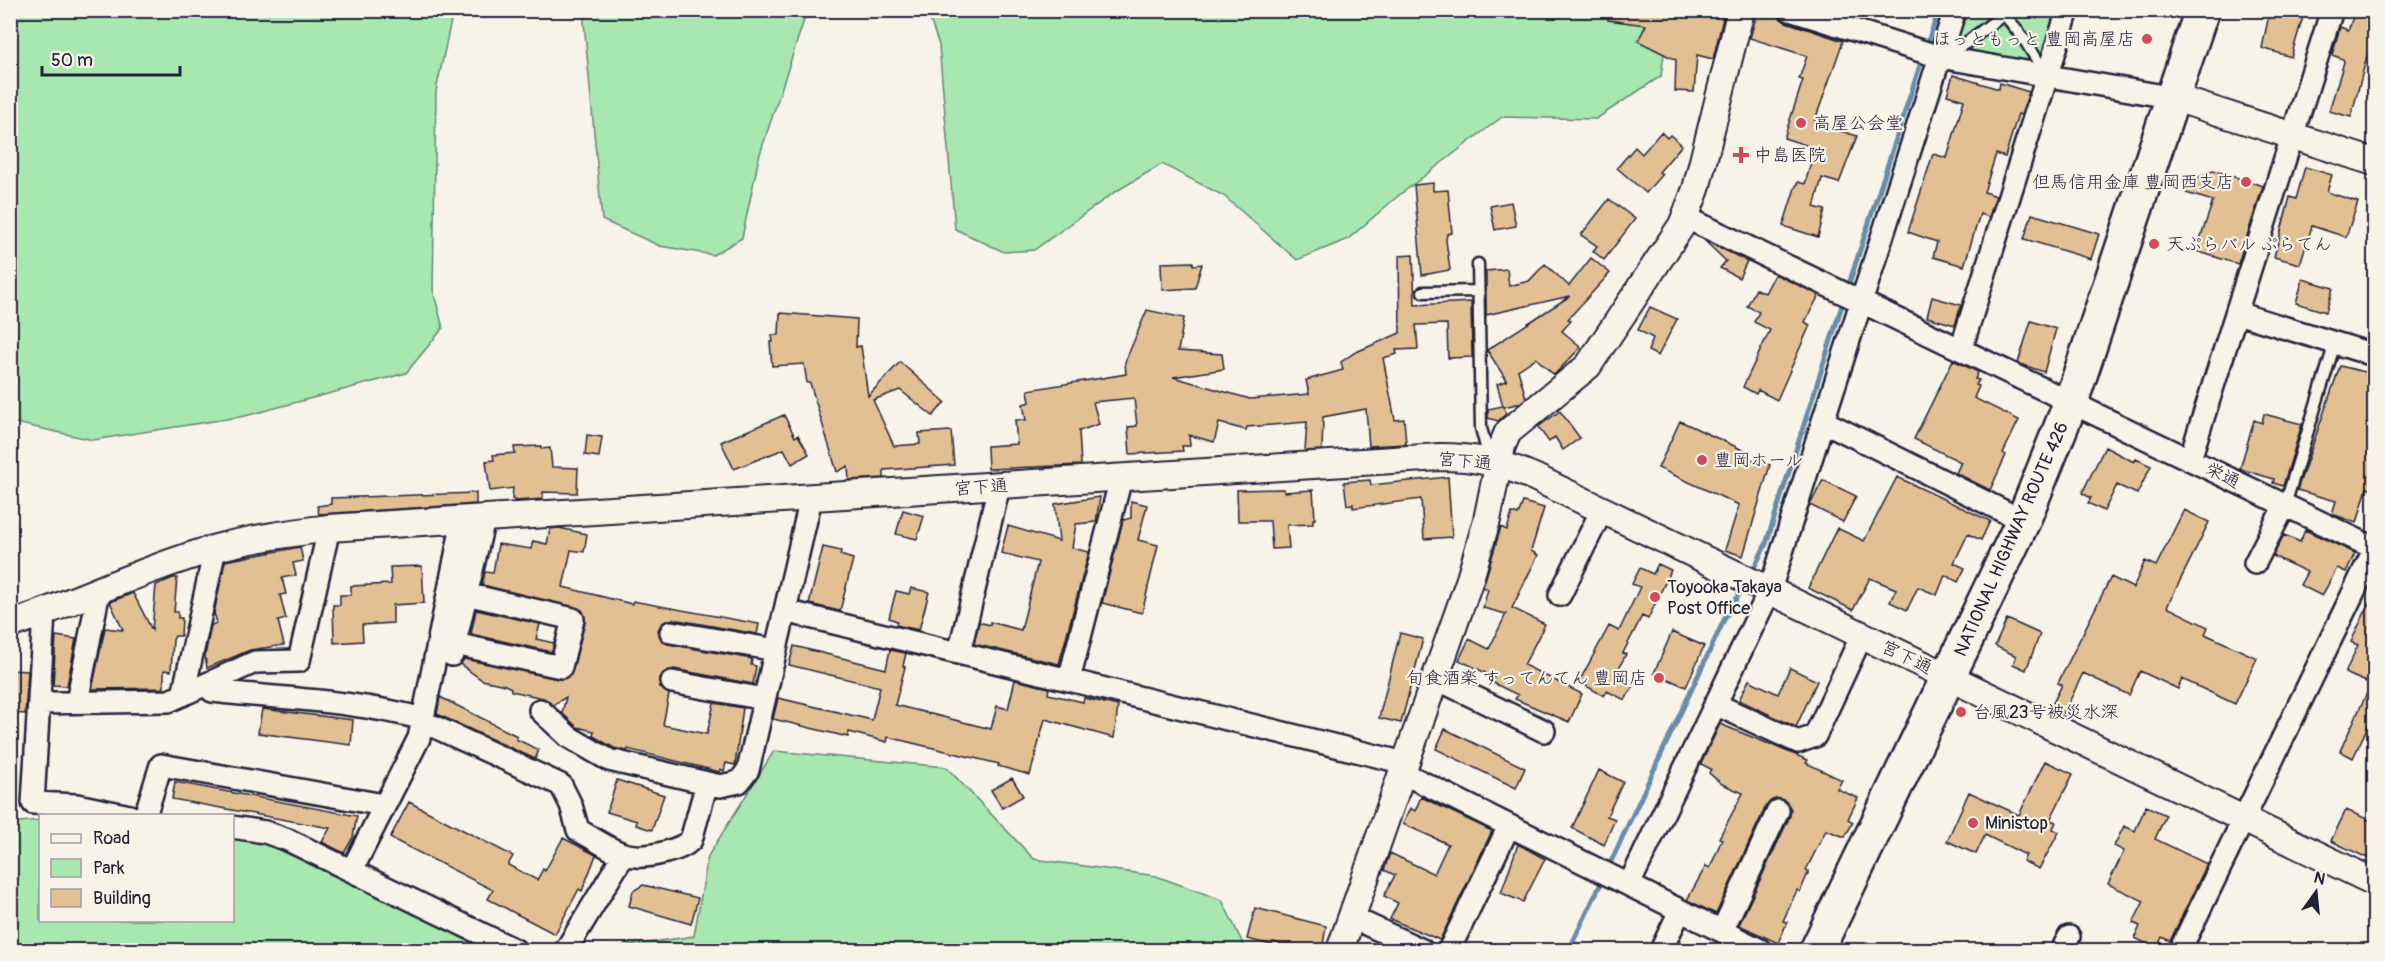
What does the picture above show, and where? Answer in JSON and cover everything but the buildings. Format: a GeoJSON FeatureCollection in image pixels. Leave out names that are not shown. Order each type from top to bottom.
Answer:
{"type":"FeatureCollection","features":[{"type":"Feature","properties":{"kind":"highway","name":"NATIONAL HIGHWAY ROUTE 426"},"geometry":{"type":"LineString","coordinates":[[1817,951],[2023,521],[2071,402],[2175,98],[2202,10]]}},
{"type":"Feature","properties":{"kind":"street"},"geometry":{"type":"LineString","coordinates":[[1340,951],[1480,546],[1504,438],[1514,425],[1567,386],[1597,354],[1670,246],[1685,218],[1696,189],[1741,10]]}},
{"type":"Feature","properties":{"kind":"street"},"geometry":{"type":"LineString","coordinates":[[1790,10],[1938,56],[2175,98],[2374,162]]}},
{"type":"Feature","properties":{"kind":"street"},"geometry":{"type":"LineString","coordinates":[[1623,882],[1715,704],[1755,583],[1823,421],[1859,300],[1955,10]]}},
{"type":"Feature","properties":{"kind":"street"},"geometry":{"type":"LineString","coordinates":[[1961,349],[2068,10]]}},
{"type":"Feature","properties":{"kind":"street"},"geometry":{"type":"LineString","coordinates":[[2190,459],[2332,10]]}},
{"type":"Feature","properties":{"kind":"street","name":"栄通"},"geometry":{"type":"LineString","coordinates":[[1685,218],[2285,504],[2374,549]]}},
{"type":"Feature","properties":{"kind":"street"},"geometry":{"type":"LineString","coordinates":[[2237,313],[2374,355]]}},
{"type":"Feature","properties":{"kind":"street"},"geometry":{"type":"LineString","coordinates":[[1823,421],[2023,521]]}},
{"type":"Feature","properties":{"kind":"street","name":"宮下通"},"geometry":{"type":"LineString","coordinates":[[10,626],[162,566],[215,549],[267,536],[329,528],[1440,457],[1476,458],[1499,463],[1602,510],[2374,882]]}},
{"type":"Feature","properties":{"kind":"street"},"geometry":{"type":"LineString","coordinates":[[1069,680],[1121,478]]}},
{"type":"Feature","properties":{"kind":"street"},"geometry":{"type":"LineString","coordinates":[[959,653],[999,486]]}},
{"type":"Feature","properties":{"kind":"street"},"geometry":{"type":"LineString","coordinates":[[540,710],[569,736],[609,760],[720,786],[739,782],[748,770],[811,498]]}},
{"type":"Feature","properties":{"kind":"street"},"geometry":{"type":"LineString","coordinates":[[2255,563],[2285,504]]}},
{"type":"Feature","properties":{"kind":"street"},"geometry":{"type":"LineString","coordinates":[[1560,595],[1602,510]]}},
{"type":"Feature","properties":{"kind":"street"},"geometry":{"type":"LineString","coordinates":[[466,594],[573,619],[561,667],[453,650],[466,594],[473,520]]}},
{"type":"Feature","properties":{"kind":"street"},"geometry":{"type":"LineString","coordinates":[[352,870],[419,738],[473,520]]}},
{"type":"Feature","properties":{"kind":"street"},"geometry":{"type":"LineString","coordinates":[[39,703],[169,701],[255,662],[299,661],[329,528]]}},
{"type":"Feature","properties":{"kind":"street"},"geometry":{"type":"LineString","coordinates":[[183,695],[215,549]]}},
{"type":"Feature","properties":{"kind":"street"},"geometry":{"type":"LineString","coordinates":[[2180,951],[2374,549]]}},
{"type":"Feature","properties":{"kind":"street"},"geometry":{"type":"LineString","coordinates":[[77,702],[99,591]]}},
{"type":"Feature","properties":{"kind":"street"},"geometry":{"type":"LineString","coordinates":[[785,611],[1069,680],[1403,768],[1509,826],[1760,951]]}},
{"type":"Feature","properties":{"kind":"street"},"geometry":{"type":"LineString","coordinates":[[44,613],[33,803],[77,805],[120,814]]}},
{"type":"Feature","properties":{"kind":"street"},"geometry":{"type":"LineString","coordinates":[[671,632],[776,650]]}},
{"type":"Feature","properties":{"kind":"street"},"geometry":{"type":"LineString","coordinates":[[1715,704],[1798,742],[1815,736],[1862,635]]}},
{"type":"Feature","properties":{"kind":"street"},"geometry":{"type":"LineString","coordinates":[[1435,678],[1544,731]]}},
{"type":"Feature","properties":{"kind":"street"},"geometry":{"type":"LineString","coordinates":[[672,682],[764,699]]}},
{"type":"Feature","properties":{"kind":"street"},"geometry":{"type":"LineString","coordinates":[[212,692],[287,697],[402,713],[422,720],[561,785],[571,805],[578,830],[623,856],[640,858],[685,846],[691,840],[707,783]]}},
{"type":"Feature","properties":{"kind":"street"},"geometry":{"type":"LineString","coordinates":[[145,814],[161,765],[378,804]]}},
{"type":"Feature","properties":{"kind":"street"},"geometry":{"type":"LineString","coordinates":[[1722,931],[1778,811]]}},
{"type":"Feature","properties":{"kind":"street"},"geometry":{"type":"LineString","coordinates":[[1449,951],[1509,826]]}},
{"type":"Feature","properties":{"kind":"street"},"geometry":{"type":"LineString","coordinates":[[234,827],[276,836],[352,870],[515,951]]}},
{"type":"Feature","properties":{"kind":"street"},"geometry":{"type":"LineString","coordinates":[[566,951],[623,856]]}},
{"type":"Feature","properties":{"kind":"street"},"geometry":{"type":"LineString","coordinates":[[1661,951],[1680,911]]}},
{"type":"Feature","properties":{"kind":"street"},"geometry":{"type":"LineString","coordinates":[[1351,917],[1422,951]]}},
{"type":"Feature","properties":{"kind":"lane"},"geometry":{"type":"LineString","coordinates":[[1938,56],[1966,43],[2004,12],[2047,76]]}},
{"type":"Feature","properties":{"kind":"lane"},"geometry":{"type":"LineString","coordinates":[[1478,264],[1481,428],[1486,447],[1499,463]]}},
{"type":"Feature","properties":{"kind":"lane"},"geometry":{"type":"LineString","coordinates":[[1423,292],[1478,291]]}},
{"type":"Feature","properties":{"kind":"lane"},"geometry":{"type":"LineString","coordinates":[[2285,504],[2335,343]]}},
{"type":"Feature","properties":{"kind":"green space"},"geometry":{"type":"Polygon","coordinates":[[[11,10],[453,11],[436,91],[433,290],[443,328],[406,373],[245,416],[93,440],[11,422],[11,10]]]}},
{"type":"Feature","properties":{"kind":"green space"},"geometry":{"type":"Polygon","coordinates":[[[1658,10],[1667,31],[1661,76],[1596,119],[1502,117],[1398,196],[1348,239],[1297,260],[1224,196],[1162,164],[1115,192],[1034,250],[1004,252],[955,229],[939,45],[927,11],[1658,10]]]}},
{"type":"Feature","properties":{"kind":"green space"},"geometry":{"type":"Polygon","coordinates":[[[583,11],[807,11],[759,157],[742,238],[713,255],[660,246],[602,220],[583,11]]]}},
{"type":"Feature","properties":{"kind":"green space"},"geometry":{"type":"Polygon","coordinates":[[[1962,11],[2060,11],[2044,60],[2035,67],[1957,56],[1951,45],[1962,11]]]}},
{"type":"Feature","properties":{"kind":"green space"},"geometry":{"type":"Polygon","coordinates":[[[774,751],[946,767],[1034,859],[1156,876],[1222,900],[1246,950],[598,950],[694,936],[708,856],[774,751]]]}},
{"type":"Feature","properties":{"kind":"green space"},"geometry":{"type":"Polygon","coordinates":[[[39,820],[39,922],[234,922],[234,838],[261,841],[491,950],[11,950],[10,823],[39,820]]]}},
{"type":"Feature","properties":{"kind":"waterway"},"geometry":{"type":"LineString","coordinates":[[1926,47],[1939,10]]}},
{"type":"Feature","properties":{"kind":"waterway"},"geometry":{"type":"LineString","coordinates":[[1847,290],[1923,56]]}},
{"type":"Feature","properties":{"kind":"waterway"},"geometry":{"type":"LineString","coordinates":[[1751,574],[1766,544],[1844,299]]}},
{"type":"Feature","properties":{"kind":"waterway"},"geometry":{"type":"LineString","coordinates":[[1607,870],[1725,618],[1743,587]]}},
{"type":"Feature","properties":{"kind":"waterway"},"geometry":{"type":"LineString","coordinates":[[1569,950],[1603,879]]}},
{"type":"Feature","properties":{"kind":"place","name":"ほっともっと 豊岡高屋店"},"geometry":{"type":"Point","coordinates":[2147,39]}},
{"type":"Feature","properties":{"kind":"place","name":"高屋公会堂"},"geometry":{"type":"Point","coordinates":[1801,123]}},
{"type":"Feature","properties":{"kind":"place","name":"中島医院"},"geometry":{"type":"Point","coordinates":[1741,155]}},
{"type":"Feature","properties":{"kind":"place","name":"但馬信用金庫 豊岡西支店"},"geometry":{"type":"Point","coordinates":[2246,182]}},
{"type":"Feature","properties":{"kind":"place","name":"天ぷらバル ぷらてん"},"geometry":{"type":"Point","coordinates":[2154,244]}},
{"type":"Feature","properties":{"kind":"place","name":"豊岡ホール"},"geometry":{"type":"Point","coordinates":[1702,460]}},
{"type":"Feature","properties":{"kind":"place","name":"Toyooka Takaya Post Office"},"geometry":{"type":"Point","coordinates":[1655,597]}},
{"type":"Feature","properties":{"kind":"place","name":"旬食酒楽 すってんてん 豊岡店"},"geometry":{"type":"Point","coordinates":[1659,678]}},
{"type":"Feature","properties":{"kind":"place","name":"台風23号被災水深"},"geometry":{"type":"Point","coordinates":[1961,712]}},
{"type":"Feature","properties":{"kind":"place","name":"Ministop"},"geometry":{"type":"Point","coordinates":[1973,823]}}]}
